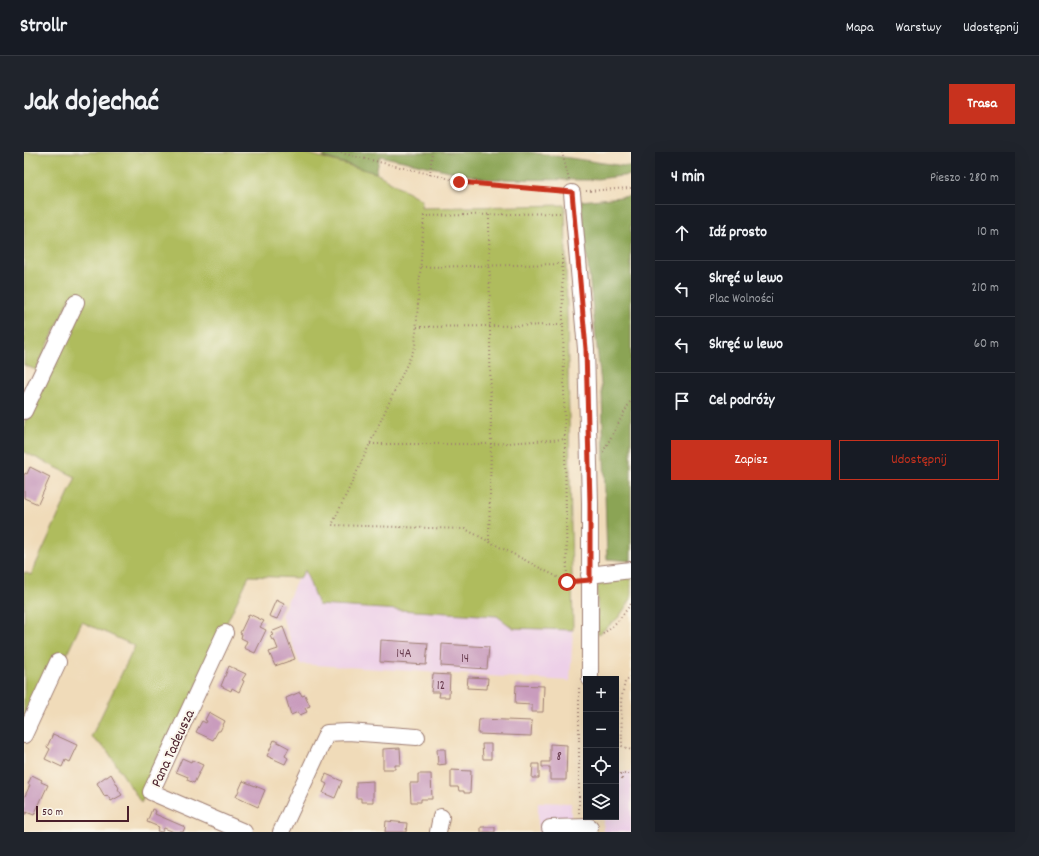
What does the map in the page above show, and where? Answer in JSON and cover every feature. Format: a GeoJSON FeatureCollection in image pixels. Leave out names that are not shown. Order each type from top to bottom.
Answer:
{"type":"FeatureCollection","features":[{"type":"Feature","properties":{"kind":"street"},"geometry":{"type":"LineString","coordinates":[[572,192],[586,349],[590,503],[585,676]]}},
{"type":"Feature","properties":{"kind":"street"},"geometry":{"type":"LineString","coordinates":[[24,411],[76,302]]}},
{"type":"Feature","properties":{"kind":"street"},"geometry":{"type":"LineString","coordinates":[[589,577],[631,570]]}},
{"type":"Feature","properties":{"kind":"street","name":"Pana Tadeusza"},"geometry":{"type":"LineString","coordinates":[[225,633],[151,792],[244,832]]}},
{"type":"Feature","properties":{"kind":"street"},"geometry":{"type":"LineString","coordinates":[[24,735],[58,662]]}},
{"type":"Feature","properties":{"kind":"street"},"geometry":{"type":"LineString","coordinates":[[281,832],[327,733],[348,732],[417,737]]}},
{"type":"Feature","properties":{"kind":"street"},"geometry":{"type":"LineString","coordinates":[[550,828],[587,826]]}},
{"type":"Feature","properties":{"kind":"path"},"geometry":{"type":"LineString","coordinates":[[337,152],[459,182],[572,192],[631,188]]}},
{"type":"Feature","properties":{"kind":"path"},"geometry":{"type":"LineString","coordinates":[[430,175],[432,152]]}},
{"type":"Feature","properties":{"kind":"path"},"geometry":{"type":"LineString","coordinates":[[562,152],[572,192]]}},
{"type":"Feature","properties":{"kind":"path"},"geometry":{"type":"LineString","coordinates":[[562,213],[424,216],[415,347],[332,525],[465,529],[567,582],[589,577]]}},
{"type":"Feature","properties":{"kind":"path"},"geometry":{"type":"LineString","coordinates":[[489,215],[491,444],[489,541]]}},
{"type":"Feature","properties":{"kind":"path"},"geometry":{"type":"LineString","coordinates":[[562,250],[567,582]]}},
{"type":"Feature","properties":{"kind":"path"},"geometry":{"type":"LineString","coordinates":[[421,267],[562,264]]}},
{"type":"Feature","properties":{"kind":"path"},"geometry":{"type":"LineString","coordinates":[[417,327],[563,325]]}},
{"type":"Feature","properties":{"kind":"path"},"geometry":{"type":"LineString","coordinates":[[603,452],[631,400]]}},
{"type":"Feature","properties":{"kind":"path"},"geometry":{"type":"LineString","coordinates":[[370,444],[491,444],[565,439]]}},
{"type":"Feature","properties":{"kind":"path"},"geometry":{"type":"LineString","coordinates":[[603,635],[618,621],[631,604]]}},
{"type":"Feature","properties":{"kind":"path"},"geometry":{"type":"LineString","coordinates":[[631,677],[625,682],[621,700],[622,746],[631,750]]}},
{"type":"Feature","properties":{"kind":"path"},"geometry":{"type":"LineString","coordinates":[[585,712],[587,826]]}},
{"type":"Feature","properties":{"kind":"path"},"geometry":{"type":"LineString","coordinates":[[622,779],[622,774],[631,774]]}},
{"type":"Feature","properties":{"kind":"shaded area"},"geometry":{"type":"Polygon","coordinates":[[[305,570],[497,616],[513,628],[573,630],[570,681],[300,664],[281,615],[298,578],[300,578],[305,570]]]}},
{"type":"Feature","properties":{"kind":"shaded area"},"geometry":{"type":"Polygon","coordinates":[[[619,772],[631,772],[631,832],[604,832],[604,820],[619,820],[619,772]]]}},
{"type":"Feature","properties":{"kind":"shaded area"},"geometry":{"type":"Polygon","coordinates":[[[538,802],[571,803],[571,832],[538,832],[538,802]]]}},
{"type":"Feature","properties":{"kind":"green space"},"geometry":{"type":"Polygon","coordinates":[[[24,152],[302,152],[376,173],[422,200],[421,208],[565,205],[573,630],[513,628],[497,616],[318,605],[305,570],[300,578],[249,576],[141,803],[107,750],[91,737],[135,646],[82,622],[66,656],[54,654],[24,720],[24,572],[31,575],[76,477],[24,452],[25,421],[82,295],[70,298],[36,370],[24,365],[24,152]]]}},
{"type":"Feature","properties":{"kind":"green space"},"geometry":{"type":"Polygon","coordinates":[[[327,152],[529,152],[631,167],[631,175],[588,180],[487,179],[380,156],[376,173],[323,157],[327,152]]]}},
{"type":"Feature","properties":{"kind":"green space"},"geometry":{"type":"Polygon","coordinates":[[[631,196],[631,561],[607,559],[602,393],[581,201],[631,196]]]}},
{"type":"Feature","properties":{"kind":"green space"},"geometry":{"type":"Polygon","coordinates":[[[631,575],[631,599],[619,617],[598,635],[597,588],[604,579],[631,575]]]}},
{"type":"Feature","properties":{"kind":"building"},"geometry":{"type":"Polygon","coordinates":[[[30,467],[50,477],[38,504],[24,498],[24,476],[25,473],[27,474],[30,467]]]}},
{"type":"Feature","properties":{"kind":"building"},"geometry":{"type":"Polygon","coordinates":[[[276,600],[284,604],[277,619],[269,616],[276,600]]]}},
{"type":"Feature","properties":{"kind":"building"},"geometry":{"type":"Polygon","coordinates":[[[249,614],[264,621],[260,627],[266,630],[255,653],[244,648],[247,641],[241,638],[242,634],[240,633],[249,614]]]}},
{"type":"Feature","properties":{"kind":"building"},"geometry":{"type":"Polygon","coordinates":[[[283,627],[295,659],[275,666],[269,652],[278,649],[274,639],[272,640],[270,636],[273,635],[271,632],[283,627]]]}},
{"type":"Feature","properties":{"kind":"building"},"geometry":{"type":"Polygon","coordinates":[[[381,640],[428,643],[426,665],[380,662],[381,640]]]}},
{"type":"Feature","properties":{"kind":"building"},"geometry":{"type":"Polygon","coordinates":[[[442,644],[489,647],[487,669],[441,666],[442,644]]]}},
{"type":"Feature","properties":{"kind":"building"},"geometry":{"type":"Polygon","coordinates":[[[229,666],[246,674],[242,680],[244,681],[239,692],[232,688],[231,691],[221,686],[229,666]]]}},
{"type":"Feature","properties":{"kind":"building"},"geometry":{"type":"Polygon","coordinates":[[[433,674],[450,675],[449,697],[439,697],[440,692],[431,692],[433,674]]]}},
{"type":"Feature","properties":{"kind":"building"},"geometry":{"type":"Polygon","coordinates":[[[468,677],[488,678],[487,689],[467,688],[468,677]]]}},
{"type":"Feature","properties":{"kind":"building"},"geometry":{"type":"Polygon","coordinates":[[[516,685],[544,686],[543,712],[532,712],[532,705],[515,704],[516,685]]]}},
{"type":"Feature","properties":{"kind":"building"},"geometry":{"type":"Polygon","coordinates":[[[300,692],[302,696],[305,695],[310,706],[305,708],[307,712],[300,715],[298,712],[291,715],[286,698],[300,692]]]}},
{"type":"Feature","properties":{"kind":"building"},"geometry":{"type":"Polygon","coordinates":[[[209,712],[225,721],[213,740],[196,732],[202,721],[206,723],[207,721],[205,720],[209,712]]]}},
{"type":"Feature","properties":{"kind":"building"},"geometry":{"type":"Polygon","coordinates":[[[479,719],[532,721],[531,736],[478,734],[479,719]]]}},
{"type":"Feature","properties":{"kind":"building"},"geometry":{"type":"Polygon","coordinates":[[[53,734],[77,745],[69,762],[65,760],[62,767],[45,759],[50,749],[47,747],[53,734]]]}},
{"type":"Feature","properties":{"kind":"building"},"geometry":{"type":"Polygon","coordinates":[[[274,740],[289,748],[285,756],[288,758],[285,764],[267,756],[274,740]]]}},
{"type":"Feature","properties":{"kind":"building"},"geometry":{"type":"Polygon","coordinates":[[[482,744],[491,744],[491,759],[483,759],[482,744]]]}},
{"type":"Feature","properties":{"kind":"building"},"geometry":{"type":"Polygon","coordinates":[[[550,744],[567,745],[566,780],[550,780],[550,767],[542,767],[542,762],[550,762],[550,744]]]}},
{"type":"Feature","properties":{"kind":"building"},"geometry":{"type":"Polygon","coordinates":[[[400,748],[401,765],[395,765],[395,769],[383,769],[383,749],[400,748]]]}},
{"type":"Feature","properties":{"kind":"building"},"geometry":{"type":"Polygon","coordinates":[[[437,749],[445,749],[446,764],[438,765],[437,749]]]}},
{"type":"Feature","properties":{"kind":"building"},"geometry":{"type":"Polygon","coordinates":[[[182,758],[191,762],[192,760],[203,765],[194,783],[187,780],[188,777],[176,772],[182,758]]]}},
{"type":"Feature","properties":{"kind":"building"},"geometry":{"type":"Polygon","coordinates":[[[533,764],[539,764],[539,778],[532,778],[533,764]]]}},
{"type":"Feature","properties":{"kind":"building"},"geometry":{"type":"Polygon","coordinates":[[[451,770],[471,771],[470,793],[459,791],[458,787],[451,787],[451,770]]]}},
{"type":"Feature","properties":{"kind":"building"},"geometry":{"type":"Polygon","coordinates":[[[111,774],[122,795],[111,801],[107,795],[105,797],[97,783],[111,774]]]}},
{"type":"Feature","properties":{"kind":"building"},"geometry":{"type":"Polygon","coordinates":[[[326,774],[342,781],[335,798],[323,793],[327,784],[323,782],[326,774]]]}},
{"type":"Feature","properties":{"kind":"building"},"geometry":{"type":"Polygon","coordinates":[[[418,774],[431,774],[432,799],[421,799],[421,802],[411,802],[410,783],[418,783],[418,774]]]}},
{"type":"Feature","properties":{"kind":"building"},"geometry":{"type":"Polygon","coordinates":[[[32,775],[48,785],[34,815],[26,812],[26,814],[24,814],[24,798],[30,785],[28,784],[32,775]]]}},
{"type":"Feature","properties":{"kind":"building"},"geometry":{"type":"Polygon","coordinates":[[[243,781],[265,790],[258,807],[236,797],[243,781]]]}},
{"type":"Feature","properties":{"kind":"building"},"geometry":{"type":"Polygon","coordinates":[[[373,781],[373,802],[361,802],[361,798],[356,798],[356,782],[373,781]]]}},
{"type":"Feature","properties":{"kind":"building"},"geometry":{"type":"Polygon","coordinates":[[[152,809],[156,811],[155,814],[185,827],[183,832],[174,832],[164,828],[162,832],[157,831],[159,827],[147,822],[152,809]]]}},
{"type":"Feature","properties":{"kind":"building"},"geometry":{"type":"Polygon","coordinates":[[[386,821],[407,823],[406,832],[385,832],[386,821]]]}},
{"type":"Feature","properties":{"kind":"building"},"geometry":{"type":"Polygon","coordinates":[[[481,827],[495,827],[495,832],[481,832],[481,827]]]}},
{"type":"Feature","properties":{"kind":"route"},"geometry":{"type":"LineString","coordinates":[[459,182],[572,192],[586,349],[590,503],[590,580],[567,582]]}}]}
